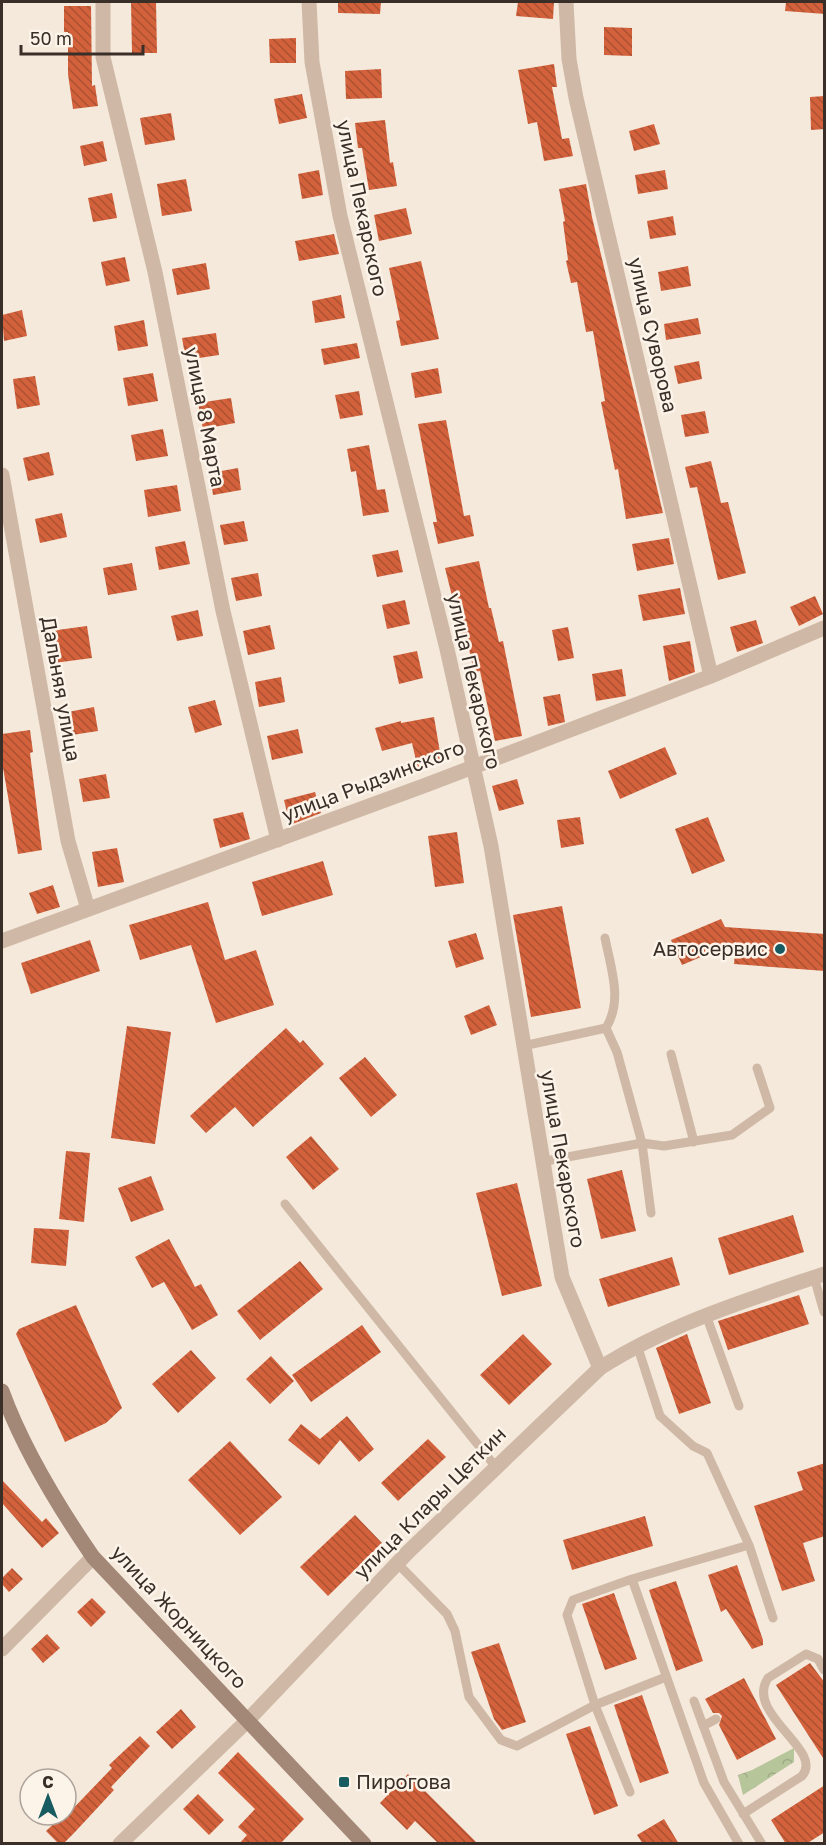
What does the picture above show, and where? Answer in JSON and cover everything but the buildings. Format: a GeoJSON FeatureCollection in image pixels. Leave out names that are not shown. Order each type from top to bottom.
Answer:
{"type":"FeatureCollection","features":[{"type":"Feature","properties":{"kind":"main road","name":"улица Жорницкого"},"geometry":{"type":"LineString","coordinates":[[2,1391],[28,1449],[72,1526],[93,1557],[364,1844]]}},
{"type":"Feature","properties":{"kind":"street","name":"улица 8 Марта"},"geometry":{"type":"LineString","coordinates":[[103,2],[103,57],[155,272],[223,611],[278,840]]}},
{"type":"Feature","properties":{"kind":"street","name":"улица Пекарского"},"geometry":{"type":"LineString","coordinates":[[309,2],[312,63],[340,216],[447,649],[471,766],[491,846],[562,1277],[600,1368]]}},
{"type":"Feature","properties":{"kind":"street","name":"улица Суворова"},"geometry":{"type":"LineString","coordinates":[[566,2],[569,59],[576,98],[711,676]]}},
{"type":"Feature","properties":{"kind":"street","name":"Дальняя улица"},"geometry":{"type":"LineString","coordinates":[[2,475],[68,841],[88,909]]}},
{"type":"Feature","properties":{"kind":"street","name":"улица Рыдзинского"},"geometry":{"type":"LineString","coordinates":[[2,941],[426,785],[711,676],[825,628]]}},
{"type":"Feature","properties":{"kind":"street","name":"улица Клары Цеткин"},"geometry":{"type":"LineString","coordinates":[[120,1844],[247,1721],[397,1563],[495,1466],[600,1368],[637,1345],[706,1315],[819,1275]]}},
{"type":"Feature","properties":{"kind":"street"},"geometry":{"type":"LineString","coordinates":[[2,1649],[93,1557]]}},
{"type":"Feature","properties":{"kind":"lane"},"geometry":{"type":"LineString","coordinates":[[523,1046],[606,1028],[615,1014],[616,995],[605,938]]}},
{"type":"Feature","properties":{"kind":"lane"},"geometry":{"type":"LineString","coordinates":[[606,1028],[617,1052],[642,1143],[651,1213]]}},
{"type":"Feature","properties":{"kind":"lane"},"geometry":{"type":"LineString","coordinates":[[671,1054],[694,1142]]}},
{"type":"Feature","properties":{"kind":"lane"},"geometry":{"type":"LineString","coordinates":[[542,1162],[642,1143],[664,1146],[732,1135],[770,1108],[757,1068]]}},
{"type":"Feature","properties":{"kind":"lane"},"geometry":{"type":"LineString","coordinates":[[285,1204],[495,1466]]}},
{"type":"Feature","properties":{"kind":"lane"},"geometry":{"type":"LineString","coordinates":[[819,1275],[825,1312]]}},
{"type":"Feature","properties":{"kind":"lane"},"geometry":{"type":"LineString","coordinates":[[706,1315],[739,1406]]}},
{"type":"Feature","properties":{"kind":"lane"},"geometry":{"type":"LineString","coordinates":[[637,1345],[660,1416],[693,1446],[707,1453],[749,1545],[773,1618]]}},
{"type":"Feature","properties":{"kind":"lane"},"geometry":{"type":"LineString","coordinates":[[630,1792],[595,1705],[567,1615],[573,1600],[632,1579],[749,1545]]}},
{"type":"Feature","properties":{"kind":"lane"},"geometry":{"type":"LineString","coordinates":[[397,1563],[447,1614],[455,1631],[469,1697],[501,1740],[517,1746],[595,1705],[666,1677]]}},
{"type":"Feature","properties":{"kind":"lane"},"geometry":{"type":"LineString","coordinates":[[632,1579],[704,1783],[739,1844]]}},
{"type":"Feature","properties":{"kind":"lane"},"geometry":{"type":"LineString","coordinates":[[743,1814],[802,1776],[807,1767],[806,1757],[783,1732],[764,1697],[764,1683],[768,1678],[807,1654],[818,1659],[825,1670]]}},
{"type":"Feature","properties":{"kind":"lane"},"geometry":{"type":"LineString","coordinates":[[694,1701],[720,1775],[762,1844]]}},
{"type":"Feature","properties":{"kind":"lane"},"geometry":{"type":"LineString","coordinates":[[703,1726],[716,1719]]}},
{"type":"Feature","properties":{"kind":"green space"},"geometry":{"type":"Polygon","coordinates":[[[794,1748],[794,1762],[743,1795],[738,1775],[794,1748]]]}},
{"type":"Feature","properties":{"kind":"place","name":"Автосервис"},"geometry":{"type":"Point","coordinates":[780,949]}},
{"type":"Feature","properties":{"kind":"place","name":"Пирогова"},"geometry":{"type":"Point","coordinates":[344,1782]}}]}
